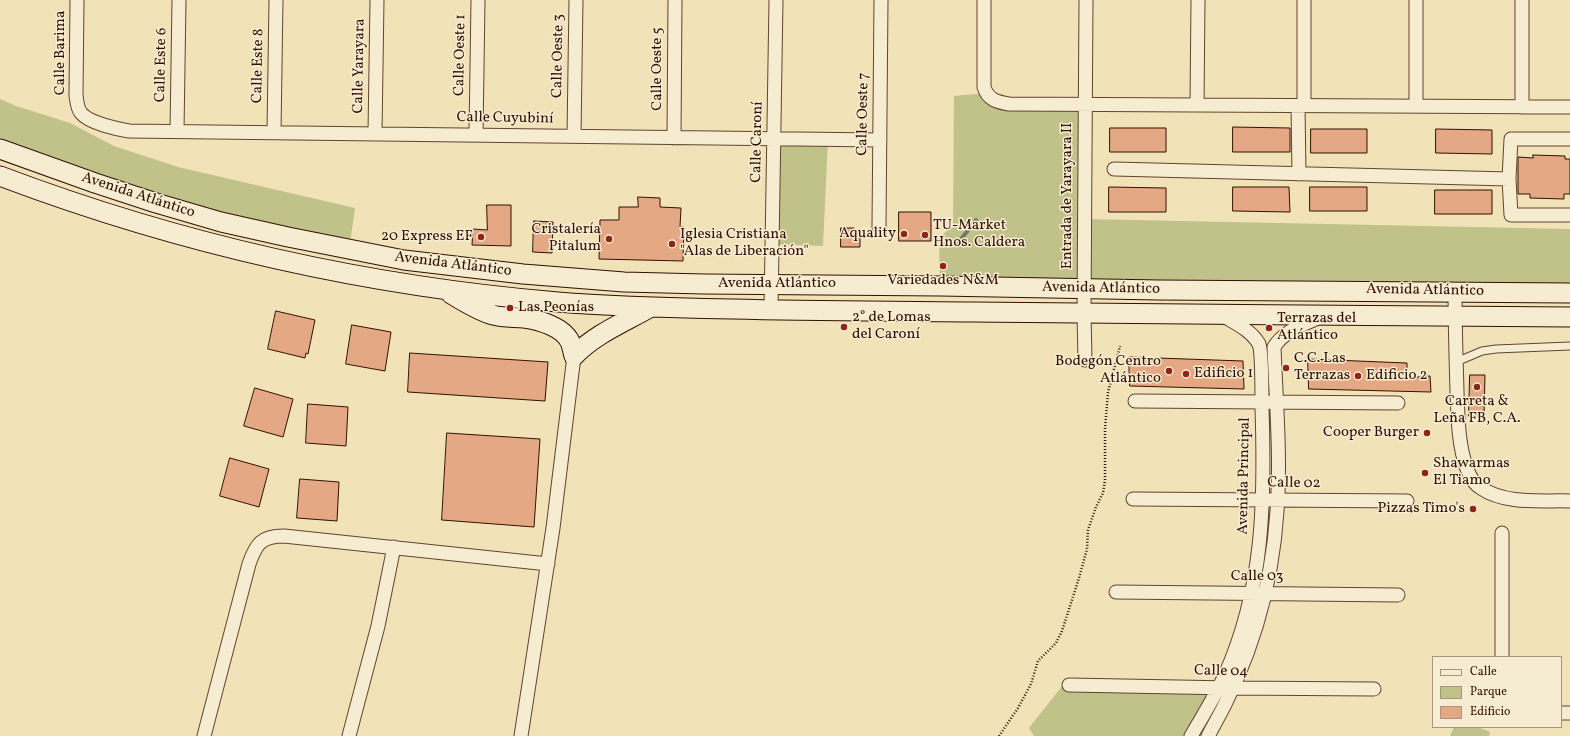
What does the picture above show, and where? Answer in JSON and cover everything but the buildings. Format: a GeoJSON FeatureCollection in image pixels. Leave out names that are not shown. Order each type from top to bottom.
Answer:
{"type":"FeatureCollection","features":[{"type":"Feature","properties":{"kind":"main road","name":"Avenida Atlántico"},"geometry":{"type":"LineString","coordinates":[[0,149],[103,186],[221,222],[388,257],[461,267],[572,279],[704,284],[1570,293]]}},
{"type":"Feature","properties":{"kind":"main road","name":"Avenida Atlántico"},"geometry":{"type":"LineString","coordinates":[[0,176],[93,209],[155,228],[254,254],[342,274],[443,290],[558,302],[652,307],[771,310],[1570,317]]}},
{"type":"Feature","properties":{"kind":"main road"},"geometry":{"type":"LineString","coordinates":[[443,290],[492,315],[524,318],[547,323],[566,336],[571,342],[574,356]]}},
{"type":"Feature","properties":{"kind":"main road"},"geometry":{"type":"LineString","coordinates":[[574,356],[583,346],[593,339],[652,307]]}},
{"type":"Feature","properties":{"kind":"street","name":"Calle Barima"},"geometry":{"type":"LineString","coordinates":[[77,0],[77,106]]}},
{"type":"Feature","properties":{"kind":"street","name":"Calle Este 6"},"geometry":{"type":"LineString","coordinates":[[177,131],[179,0]]}},
{"type":"Feature","properties":{"kind":"street","name":"Calle Este 8"},"geometry":{"type":"LineString","coordinates":[[274,132],[276,0]]}},
{"type":"Feature","properties":{"kind":"street","name":"Calle Yarayara"},"geometry":{"type":"LineString","coordinates":[[375,133],[377,0]]}},
{"type":"Feature","properties":{"kind":"street","name":"Calle Oeste 1"},"geometry":{"type":"LineString","coordinates":[[476,134],[478,0]]}},
{"type":"Feature","properties":{"kind":"street","name":"Calle Oeste 3"},"geometry":{"type":"LineString","coordinates":[[574,136],[576,0]]}},
{"type":"Feature","properties":{"kind":"street","name":"Calle Oeste 5"},"geometry":{"type":"LineString","coordinates":[[674,0],[674,138]]}},
{"type":"Feature","properties":{"kind":"street","name":"Calle Caroní"},"geometry":{"type":"LineString","coordinates":[[771,310],[776,0]]}},
{"type":"Feature","properties":{"kind":"street","name":"Calle Oeste 7"},"geometry":{"type":"LineString","coordinates":[[879,227],[882,0]]}},
{"type":"Feature","properties":{"kind":"street"},"geometry":{"type":"LineString","coordinates":[[984,0],[984,87],[989,98],[994,101],[1009,104],[1570,107]]}},
{"type":"Feature","properties":{"kind":"street","name":"Entrada de Yarayara II"},"geometry":{"type":"LineString","coordinates":[[1085,360],[1086,0]]}},
{"type":"Feature","properties":{"kind":"street"},"geometry":{"type":"LineString","coordinates":[[1197,105],[1198,0]]}},
{"type":"Feature","properties":{"kind":"street"},"geometry":{"type":"LineString","coordinates":[[1299,174],[1304,0]]}},
{"type":"Feature","properties":{"kind":"street"},"geometry":{"type":"LineString","coordinates":[[1416,0],[1416,106]]}},
{"type":"Feature","properties":{"kind":"street"},"geometry":{"type":"LineString","coordinates":[[1522,0],[1522,107]]}},
{"type":"Feature","properties":{"kind":"street","name":"Calle Cuyubiní"},"geometry":{"type":"LineString","coordinates":[[77,106],[84,116],[117,129],[129,131],[476,134],[774,140],[880,140]]}},
{"type":"Feature","properties":{"kind":"street"},"geometry":{"type":"LineString","coordinates":[[1570,139],[1511,139],[1508,178],[1511,216],[1570,215]]}},
{"type":"Feature","properties":{"kind":"street"},"geometry":{"type":"LineString","coordinates":[[1114,169],[1508,178]]}},
{"type":"Feature","properties":{"kind":"street"},"geometry":{"type":"LineString","coordinates":[[1455,292],[1458,412],[1463,456],[1471,479],[1476,485],[1492,494],[1507,498],[1523,500],[1570,501]]}},
{"type":"Feature","properties":{"kind":"street","name":"Avenida Principal"},"geometry":{"type":"LineString","coordinates":[[1191,736],[1224,676],[1240,634],[1251,593],[1258,555],[1263,499],[1260,347],[1248,331],[1222,315]]}},
{"type":"Feature","properties":{"kind":"street","name":"Avenida Principal"},"geometry":{"type":"LineString","coordinates":[[1208,736],[1253,641],[1265,593],[1273,549],[1278,499],[1274,347],[1278,340],[1287,333],[1322,316]]}},
{"type":"Feature","properties":{"kind":"street"},"geometry":{"type":"LineString","coordinates":[[521,736],[548,564],[574,356]]}},
{"type":"Feature","properties":{"kind":"street"},"geometry":{"type":"LineString","coordinates":[[1136,401],[1398,403]]}},
{"type":"Feature","properties":{"kind":"street","name":"Calle 02"},"geometry":{"type":"LineString","coordinates":[[1133,499],[1407,501]]}},
{"type":"Feature","properties":{"kind":"street"},"geometry":{"type":"LineString","coordinates":[[1502,533],[1502,656]]}},
{"type":"Feature","properties":{"kind":"street"},"geometry":{"type":"LineString","coordinates":[[204,736],[249,564],[259,544],[266,538],[272,536],[284,536],[548,564]]}},
{"type":"Feature","properties":{"kind":"street"},"geometry":{"type":"LineString","coordinates":[[349,736],[378,626],[394,547]]}},
{"type":"Feature","properties":{"kind":"street","name":"Calle 03"},"geometry":{"type":"LineString","coordinates":[[1116,592],[1398,595]]}},
{"type":"Feature","properties":{"kind":"street","name":"Calle 04"},"geometry":{"type":"LineString","coordinates":[[1069,685],[1218,688],[1374,688]]}},
{"type":"Feature","properties":{"kind":"lane"},"geometry":{"type":"LineString","coordinates":[[1456,362],[1482,351],[1496,349],[1570,346]]}},
{"type":"Feature","properties":{"kind":"path"},"geometry":{"type":"LineString","coordinates":[[998,736],[1018,708],[1031,684],[1038,662],[1056,643],[1062,631],[1079,578],[1087,549],[1088,530],[1103,493],[1105,480],[1105,429],[1108,392],[1120,346]]}},
{"type":"Feature","properties":{"kind":"green space"},"geometry":{"type":"Polygon","coordinates":[[[986,93],[989,97],[1085,104],[1084,219],[1570,229],[1570,293],[940,286],[939,238],[953,225],[954,96],[986,93]]]}},
{"type":"Feature","properties":{"kind":"green space"},"geometry":{"type":"Polygon","coordinates":[[[0,99],[16,106],[70,123],[114,146],[178,167],[355,208],[349,250],[0,149],[0,99]]]}},
{"type":"Feature","properties":{"kind":"green space"},"geometry":{"type":"Polygon","coordinates":[[[774,139],[828,139],[823,246],[772,244],[774,139]]]}},
{"type":"Feature","properties":{"kind":"green space"},"geometry":{"type":"Polygon","coordinates":[[[1063,685],[1218,688],[1191,736],[1034,736],[1029,728],[1063,685]]]}},
{"type":"Feature","properties":{"kind":"green space"},"geometry":{"type":"Polygon","coordinates":[[[1454,728],[1480,728],[1490,732],[1489,736],[1450,736],[1454,728]]]}},
{"type":"Feature","properties":{"kind":"waterway"},"geometry":{"type":"LineString","coordinates":[[948,243],[958,243],[976,220]]}},
{"type":"Feature","properties":{"kind":"place","name":"Aquality"},"geometry":{"type":"Point","coordinates":[904,234]}},
{"type":"Feature","properties":{"kind":"place","name":"TU-Market Hnos. Caldera"},"geometry":{"type":"Point","coordinates":[925,235]}},
{"type":"Feature","properties":{"kind":"place","name":"20 Express EF"},"geometry":{"type":"Point","coordinates":[481,237]}},
{"type":"Feature","properties":{"kind":"place","name":"Cristalería Pitalum"},"geometry":{"type":"Point","coordinates":[609,239]}},
{"type":"Feature","properties":{"kind":"place","name":"Iglesia Cristiana \"Alas de Liberación\""},"geometry":{"type":"Point","coordinates":[672,244]}},
{"type":"Feature","properties":{"kind":"place","name":"Variedades N&M"},"geometry":{"type":"Point","coordinates":[943,266]}},
{"type":"Feature","properties":{"kind":"place","name":"Las Peonías"},"geometry":{"type":"Point","coordinates":[510,308]}},
{"type":"Feature","properties":{"kind":"place","name":"2° de Lomas del Caroní"},"geometry":{"type":"Point","coordinates":[844,327]}},
{"type":"Feature","properties":{"kind":"place","name":"Terrazas del Atlántico"},"geometry":{"type":"Point","coordinates":[1269,328]}},
{"type":"Feature","properties":{"kind":"place","name":"C.C. Las Terrazas"},"geometry":{"type":"Point","coordinates":[1286,368]}},
{"type":"Feature","properties":{"kind":"place","name":"Bodegón Centro Atlántico"},"geometry":{"type":"Point","coordinates":[1169,371]}},
{"type":"Feature","properties":{"kind":"place","name":"Edificio 1"},"geometry":{"type":"Point","coordinates":[1186,374]}},
{"type":"Feature","properties":{"kind":"place","name":"Edificio 2"},"geometry":{"type":"Point","coordinates":[1358,376]}},
{"type":"Feature","properties":{"kind":"place","name":"Carreta & Leña FB, C.A."},"geometry":{"type":"Point","coordinates":[1477,387]}},
{"type":"Feature","properties":{"kind":"place","name":"Cooper Burger"},"geometry":{"type":"Point","coordinates":[1427,433]}},
{"type":"Feature","properties":{"kind":"place","name":"Shawarmas El Tiamo"},"geometry":{"type":"Point","coordinates":[1425,473]}},
{"type":"Feature","properties":{"kind":"place","name":"Pizzas Timo's"},"geometry":{"type":"Point","coordinates":[1473,509]}}]}
